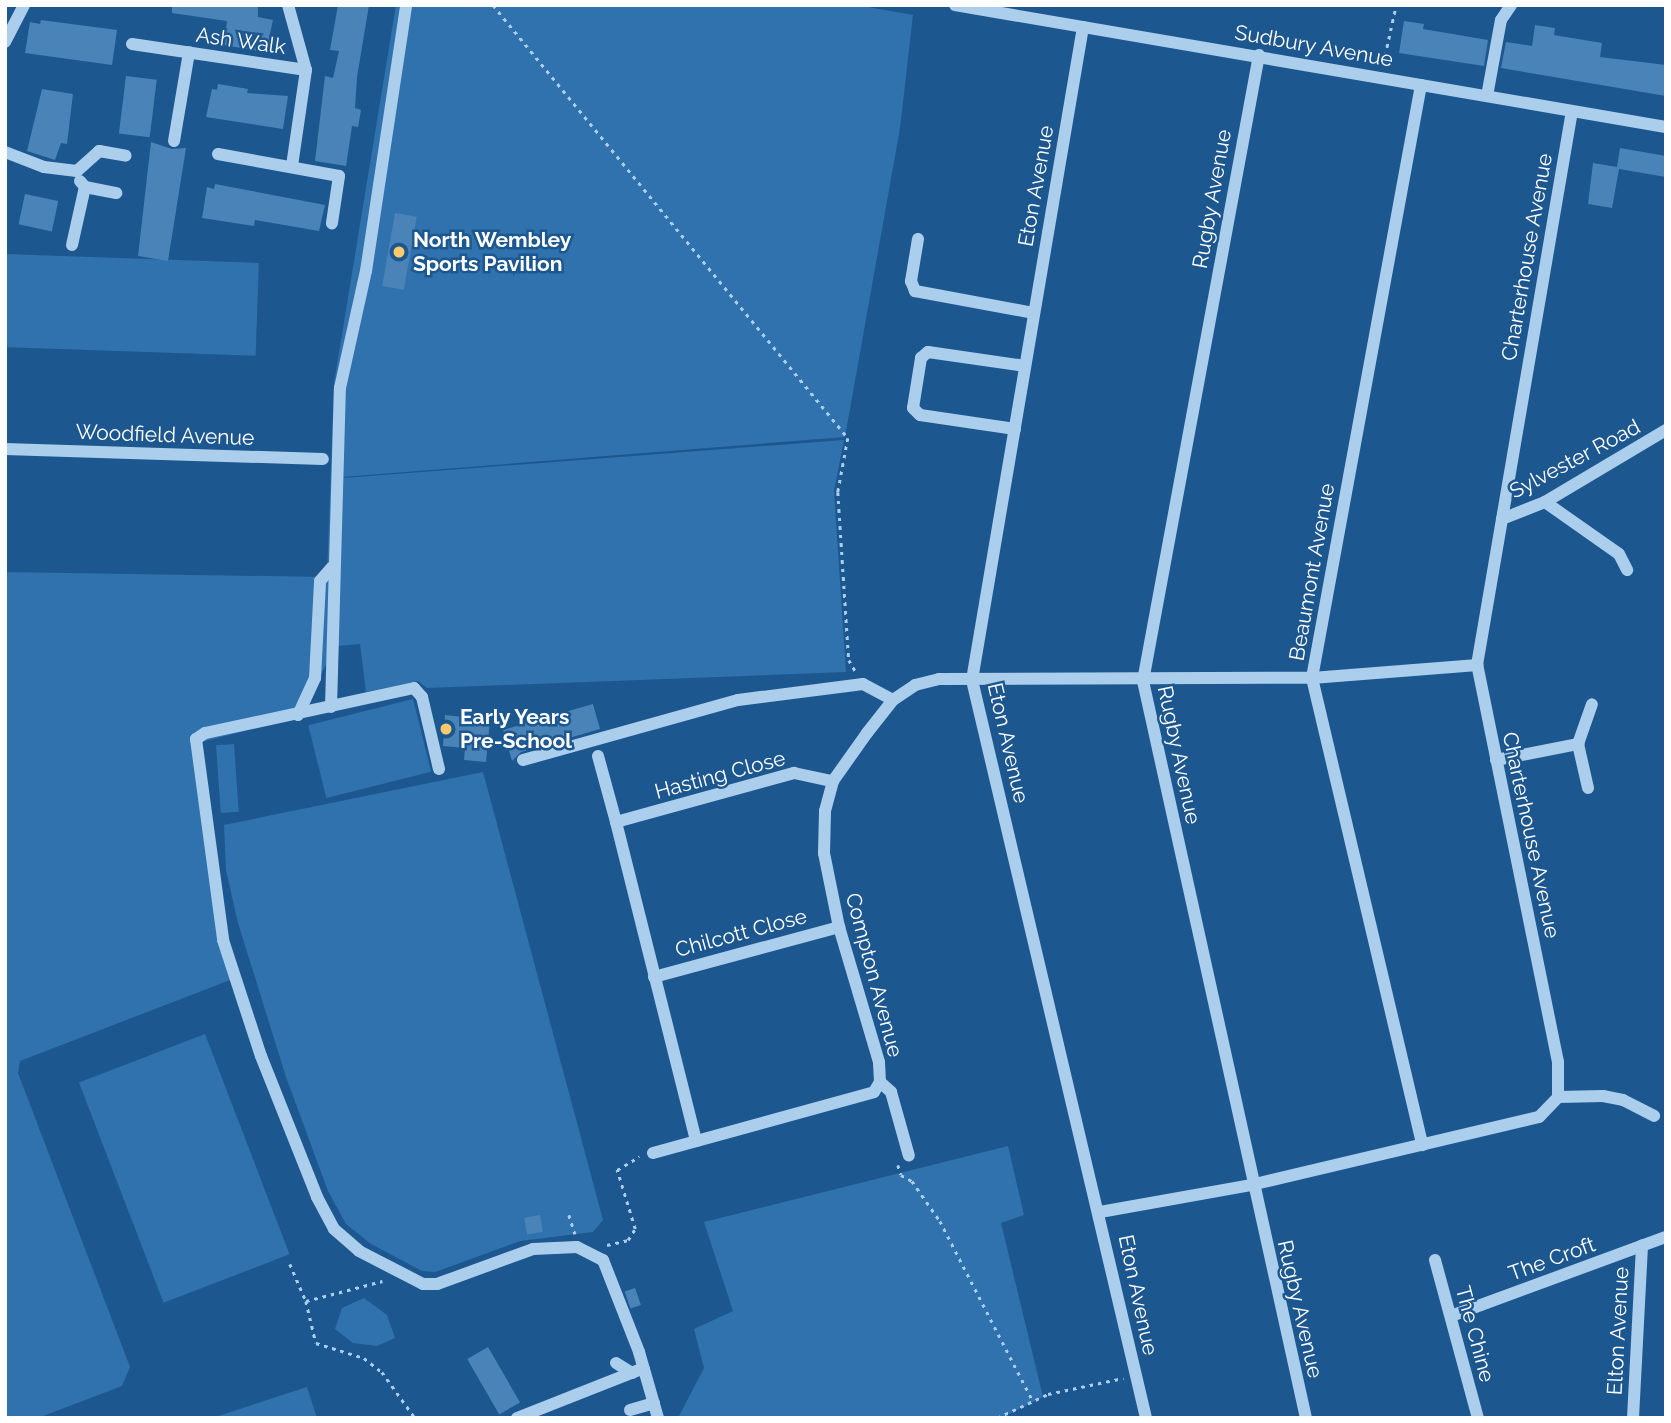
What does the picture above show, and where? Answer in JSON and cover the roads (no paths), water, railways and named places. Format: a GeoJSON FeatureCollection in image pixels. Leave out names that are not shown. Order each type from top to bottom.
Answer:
{"type":"FeatureCollection","features":[{"type":"Feature","properties":{"kind":"street"},"geometry":{"type":"LineString","coordinates":[[5,42],[24,5]]}},
{"type":"Feature","properties":{"kind":"street","name":"Ash Walk"},"geometry":{"type":"LineString","coordinates":[[288,5],[306,70],[292,166]]}},
{"type":"Feature","properties":{"kind":"street"},"geometry":{"type":"LineString","coordinates":[[331,707],[332,568],[340,388],[366,271],[406,5]]}},
{"type":"Feature","properties":{"kind":"street","name":"Sudbury Avenue"},"geometry":{"type":"LineString","coordinates":[[955,5],[1259,55],[1666,127]]}},
{"type":"Feature","properties":{"kind":"street"},"geometry":{"type":"LineString","coordinates":[[1487,96],[1501,20],[1511,5]]}},
{"type":"Feature","properties":{"kind":"street","name":"Eton Avenue"},"geometry":{"type":"LineString","coordinates":[[1083,27],[972,680],[1100,1212],[1146,1418]]}},
{"type":"Feature","properties":{"kind":"street","name":"Ash Walk"},"geometry":{"type":"LineString","coordinates":[[132,44],[306,70]]}},
{"type":"Feature","properties":{"kind":"street"},"geometry":{"type":"LineString","coordinates":[[174,141],[189,52]]}},
{"type":"Feature","properties":{"kind":"street","name":"Rugby Avenue"},"geometry":{"type":"LineString","coordinates":[[1259,55],[1143,681],[1251,1185],[1306,1418]]}},
{"type":"Feature","properties":{"kind":"street","name":"Beaumont Avenue"},"geometry":{"type":"LineString","coordinates":[[1420,85],[1312,678],[1422,1144]]}},
{"type":"Feature","properties":{"kind":"street","name":"Charterhouse Avenue"},"geometry":{"type":"LineString","coordinates":[[1558,1097],[1558,1062],[1477,665],[1572,111]]}},
{"type":"Feature","properties":{"kind":"street"},"geometry":{"type":"LineString","coordinates":[[5,152],[44,167],[77,171],[99,151],[127,156]]}},
{"type":"Feature","properties":{"kind":"street"},"geometry":{"type":"LineString","coordinates":[[218,155],[266,160],[339,176],[332,223]]}},
{"type":"Feature","properties":{"kind":"street"},"geometry":{"type":"LineString","coordinates":[[72,245],[85,187],[77,171]]}},
{"type":"Feature","properties":{"kind":"street"},"geometry":{"type":"LineString","coordinates":[[85,187],[116,193]]}},
{"type":"Feature","properties":{"kind":"street"},"geometry":{"type":"LineString","coordinates":[[918,239],[911,281],[915,291],[1034,313]]}},
{"type":"Feature","properties":{"kind":"street"},"geometry":{"type":"LineString","coordinates":[[1015,429],[920,415],[914,408],[921,358],[929,352],[1026,366]]}},
{"type":"Feature","properties":{"kind":"street","name":"Sylvester Road"},"geometry":{"type":"LineString","coordinates":[[1502,519],[1545,502],[1666,430]]}},
{"type":"Feature","properties":{"kind":"street","name":"Woodfield Avenue"},"geometry":{"type":"LineString","coordinates":[[5,449],[323,459]]}},
{"type":"Feature","properties":{"kind":"street"},"geometry":{"type":"LineString","coordinates":[[1545,502],[1619,554],[1627,569]]}},
{"type":"Feature","properties":{"kind":"street"},"geometry":{"type":"LineString","coordinates":[[298,715],[315,678],[320,581],[332,568]]}},
{"type":"Feature","properties":{"kind":"street"},"geometry":{"type":"LineString","coordinates":[[523,760],[738,700],[846,684],[863,684],[893,700],[915,685],[939,679],[1143,681],[1312,678],[1477,665]]}},
{"type":"Feature","properties":{"kind":"street"},"geometry":{"type":"LineString","coordinates":[[834,672],[846,684]]}},
{"type":"Feature","properties":{"kind":"street"},"geometry":{"type":"LineString","coordinates":[[439,769],[422,697],[414,688],[205,733],[196,739],[223,940],[261,1056],[322,1208],[334,1229],[359,1251],[423,1284],[437,1284],[533,1249],[582,1248],[603,1260],[638,1370],[658,1418]]}},
{"type":"Feature","properties":{"kind":"street","name":"Compton Avenue"},"geometry":{"type":"LineString","coordinates":[[653,1153],[874,1092],[880,1082],[879,1062],[839,927],[824,853],[825,811],[833,781],[893,700]]}},
{"type":"Feature","properties":{"kind":"street"},"geometry":{"type":"LineString","coordinates":[[1588,789],[1578,744],[1592,704]]}},
{"type":"Feature","properties":{"kind":"street"},"geometry":{"type":"LineString","coordinates":[[1496,760],[1578,744]]}},
{"type":"Feature","properties":{"kind":"street"},"geometry":{"type":"LineString","coordinates":[[598,756],[617,822]]}},
{"type":"Feature","properties":{"kind":"street","name":"Hasting Close"},"geometry":{"type":"LineString","coordinates":[[617,822],[794,773],[833,781]]}},
{"type":"Feature","properties":{"kind":"street","name":"Chilcott Close"},"geometry":{"type":"LineString","coordinates":[[617,822],[696,1141]]}},
{"type":"Feature","properties":{"kind":"street","name":"Chilcott Close"},"geometry":{"type":"LineString","coordinates":[[654,977],[839,927]]}},
{"type":"Feature","properties":{"kind":"street"},"geometry":{"type":"LineString","coordinates":[[880,1082],[891,1092],[909,1156]]}},
{"type":"Feature","properties":{"kind":"street"},"geometry":{"type":"LineString","coordinates":[[1100,1212],[1251,1185],[1539,1117],[1558,1097],[1603,1096],[1654,1116]]}},
{"type":"Feature","properties":{"kind":"street","name":"The Croft"},"geometry":{"type":"LineString","coordinates":[[1451,1317],[1666,1237]]}},
{"type":"Feature","properties":{"kind":"street","name":"Elton Avenue"},"geometry":{"type":"LineString","coordinates":[[1633,1418],[1642,1245]]}},
{"type":"Feature","properties":{"kind":"street","name":"The Chine"},"geometry":{"type":"LineString","coordinates":[[1435,1260],[1478,1418]]}},
{"type":"Feature","properties":{"kind":"street"},"geometry":{"type":"LineString","coordinates":[[616,1363],[638,1370]]}},
{"type":"Feature","properties":{"kind":"street"},"geometry":{"type":"LineString","coordinates":[[517,1418],[638,1370]]}},
{"type":"Feature","properties":{"kind":"street"},"geometry":{"type":"LineString","coordinates":[[630,1410],[654,1403]]}},
{"type":"Feature","properties":{"kind":"place","name":"North Wembley Sports Pavilion"},"geometry":{"type":"Point","coordinates":[399,252]}},
{"type":"Feature","properties":{"kind":"place","name":"Early Years Pre-School"},"geometry":{"type":"Point","coordinates":[446,729]}}]}
